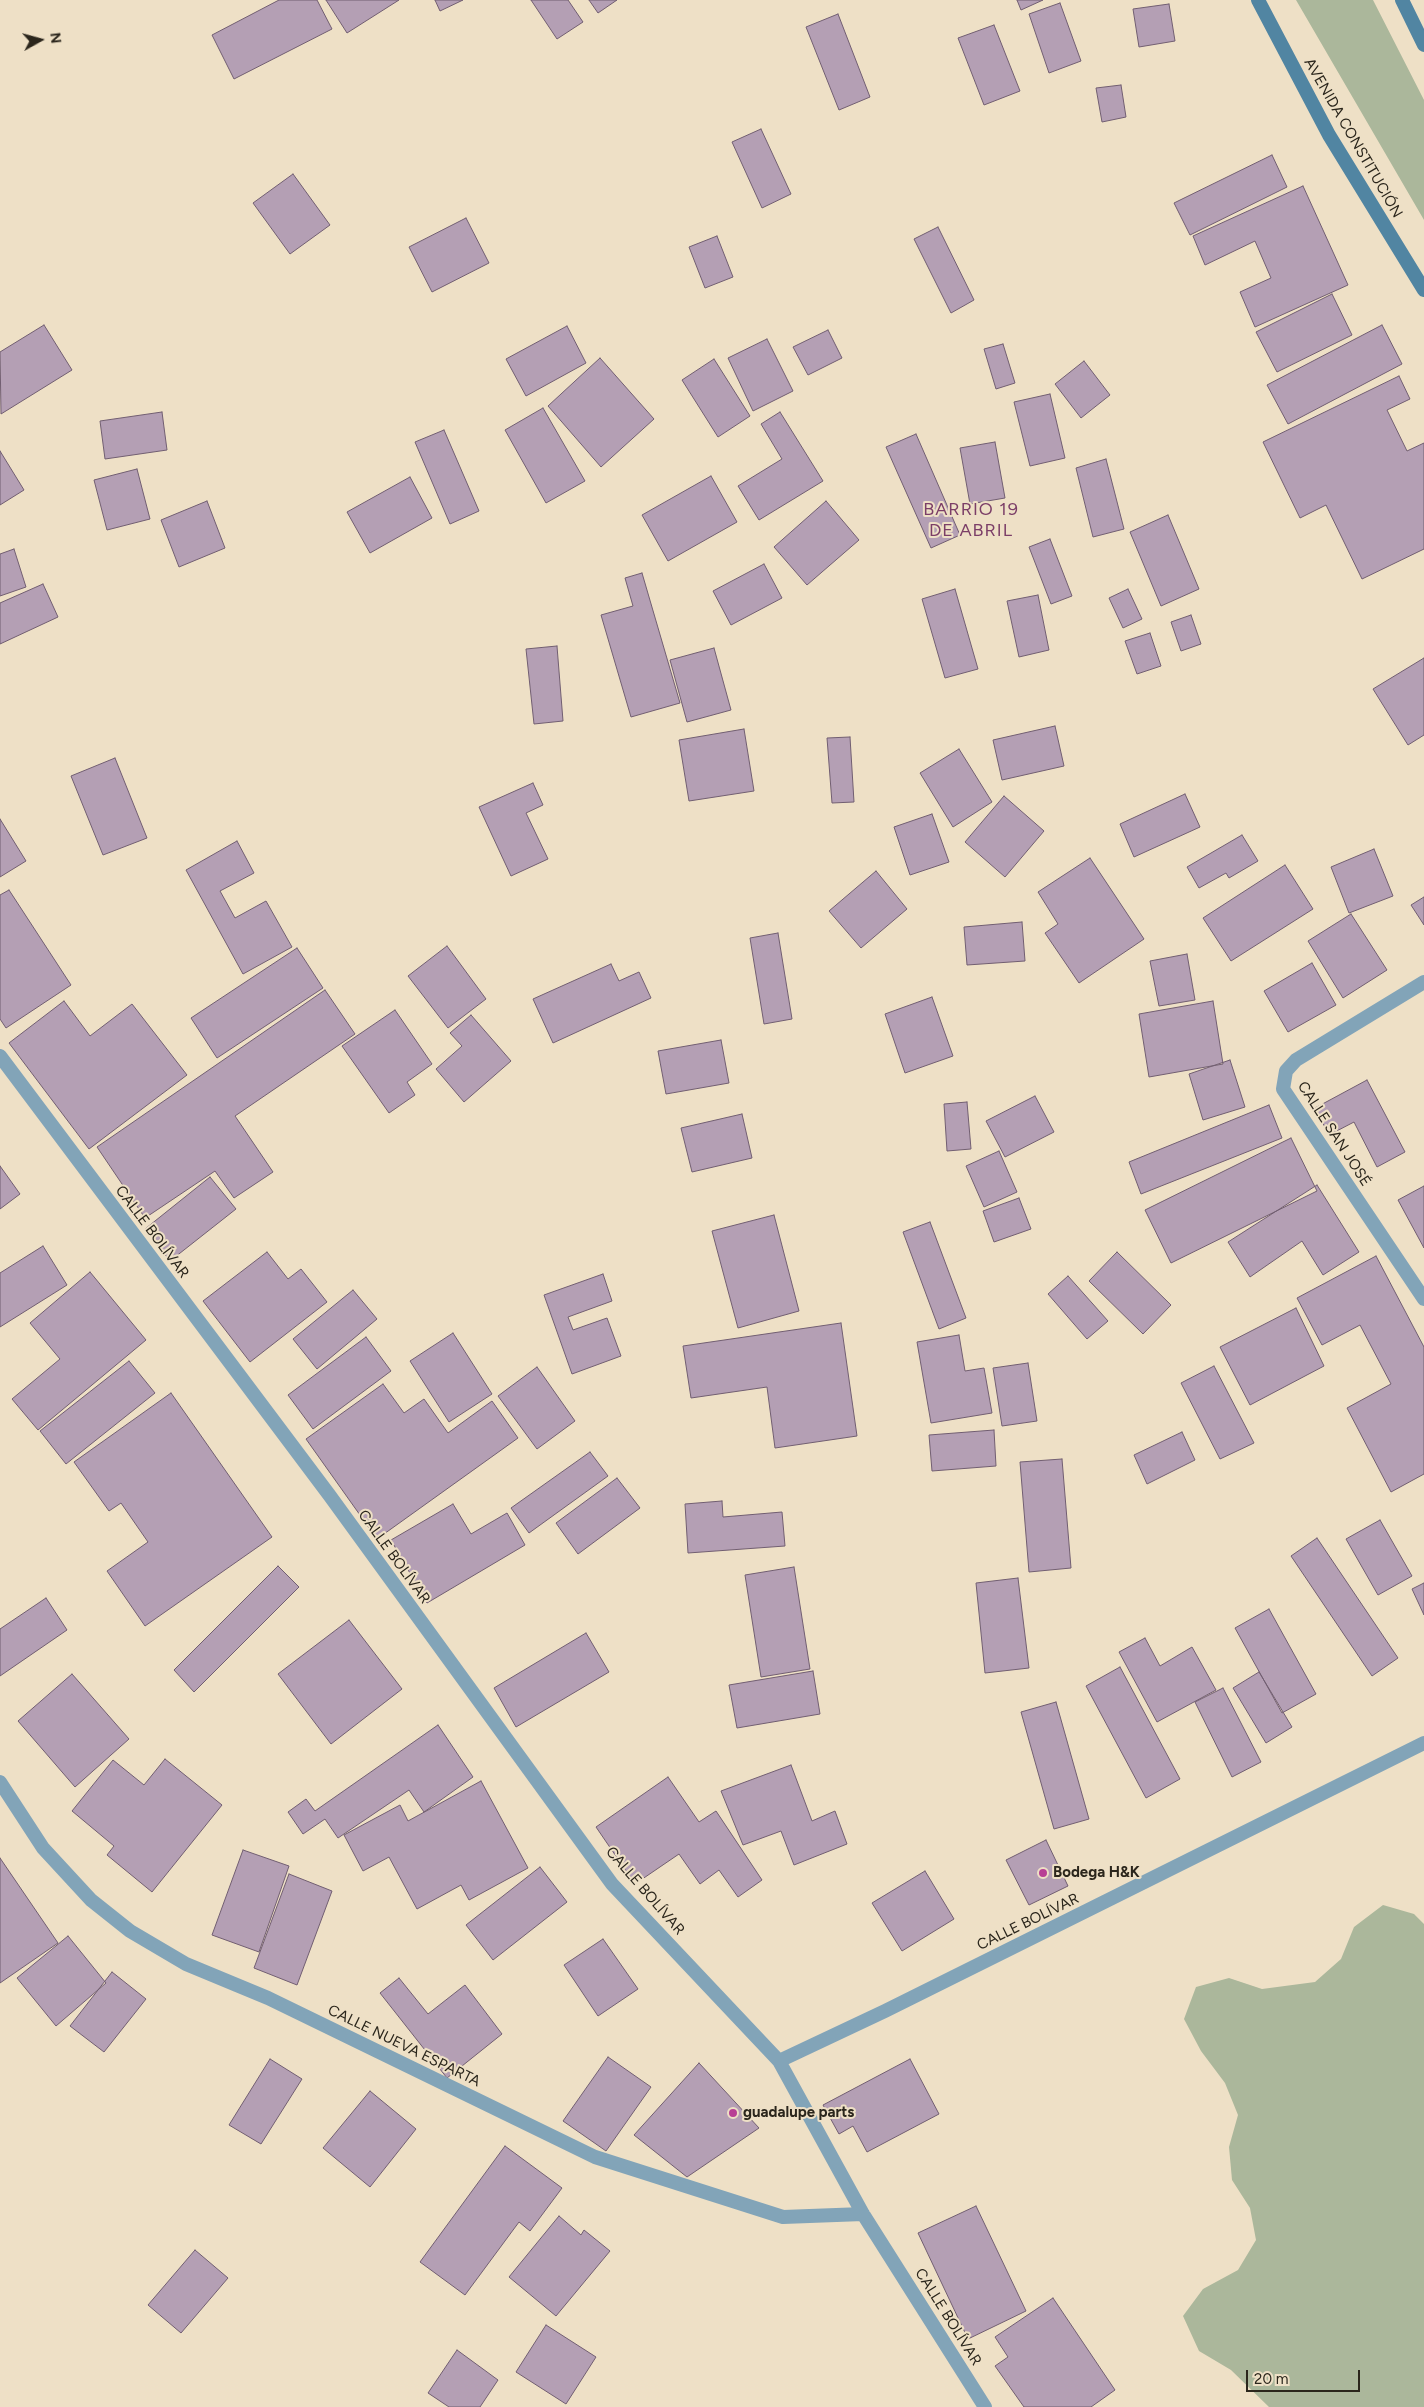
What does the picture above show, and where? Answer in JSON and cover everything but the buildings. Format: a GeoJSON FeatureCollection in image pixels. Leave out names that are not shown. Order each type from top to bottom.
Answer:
{"type":"FeatureCollection","features":[{"type":"Feature","properties":{"kind":"main road","name":"AVENIDA CONSTITUCIÓN"},"geometry":{"type":"LineString","coordinates":[[1258,0],[1329,135],[1424,290]]}},
{"type":"Feature","properties":{"kind":"main road"},"geometry":{"type":"LineString","coordinates":[[1402,0],[1424,45]]}},
{"type":"Feature","properties":{"kind":"street","name":"CALLE SAN JOSÉ"},"geometry":{"type":"LineString","coordinates":[[1424,982],[1296,1060],[1286,1071],[1283,1089],[1424,1299]]}},
{"type":"Feature","properties":{"kind":"street","name":"CALLE BOLÍVAR"},"geometry":{"type":"LineString","coordinates":[[0,1056],[330,1496],[612,1884],[779,2062],[863,2214],[985,2407]]}},
{"type":"Feature","properties":{"kind":"street","name":"CALLE BOLÍVAR"},"geometry":{"type":"LineString","coordinates":[[779,2062],[1424,1743]]}},
{"type":"Feature","properties":{"kind":"street","name":"CALLE NUEVA ESPARTA"},"geometry":{"type":"LineString","coordinates":[[0,1782],[43,1848],[91,1900],[130,1931],[186,1964],[268,1998],[594,2157],[782,2217],[863,2214]]}},
{"type":"Feature","properties":{"kind":"green space"},"geometry":{"type":"Polygon","coordinates":[[[1296,0],[1373,0],[1424,100],[1424,220],[1296,0]]]}},
{"type":"Feature","properties":{"kind":"green space"},"geometry":{"type":"Polygon","coordinates":[[[1383,1905],[1414,1914],[1424,1924],[1424,2407],[1269,2407],[1231,2370],[1199,2351],[1183,2316],[1203,2289],[1238,2270],[1256,2240],[1250,2208],[1232,2180],[1229,2147],[1238,2115],[1225,2083],[1201,2051],[1184,2019],[1196,1987],[1229,1978],[1262,1989],[1315,1982],[1341,1959],[1354,1927],[1383,1905]]]}},
{"type":"Feature","properties":{"kind":"place","name":"Bodega H&K"},"geometry":{"type":"Point","coordinates":[1043,1873]}},
{"type":"Feature","properties":{"kind":"place","name":"guadalupe parts"},"geometry":{"type":"Point","coordinates":[733,2113]}},
{"type":"Feature","properties":{"kind":"district","name":"BARRIO 19 DE ABRIL"},"geometry":{"type":"Point","coordinates":[971,520]}}]}
